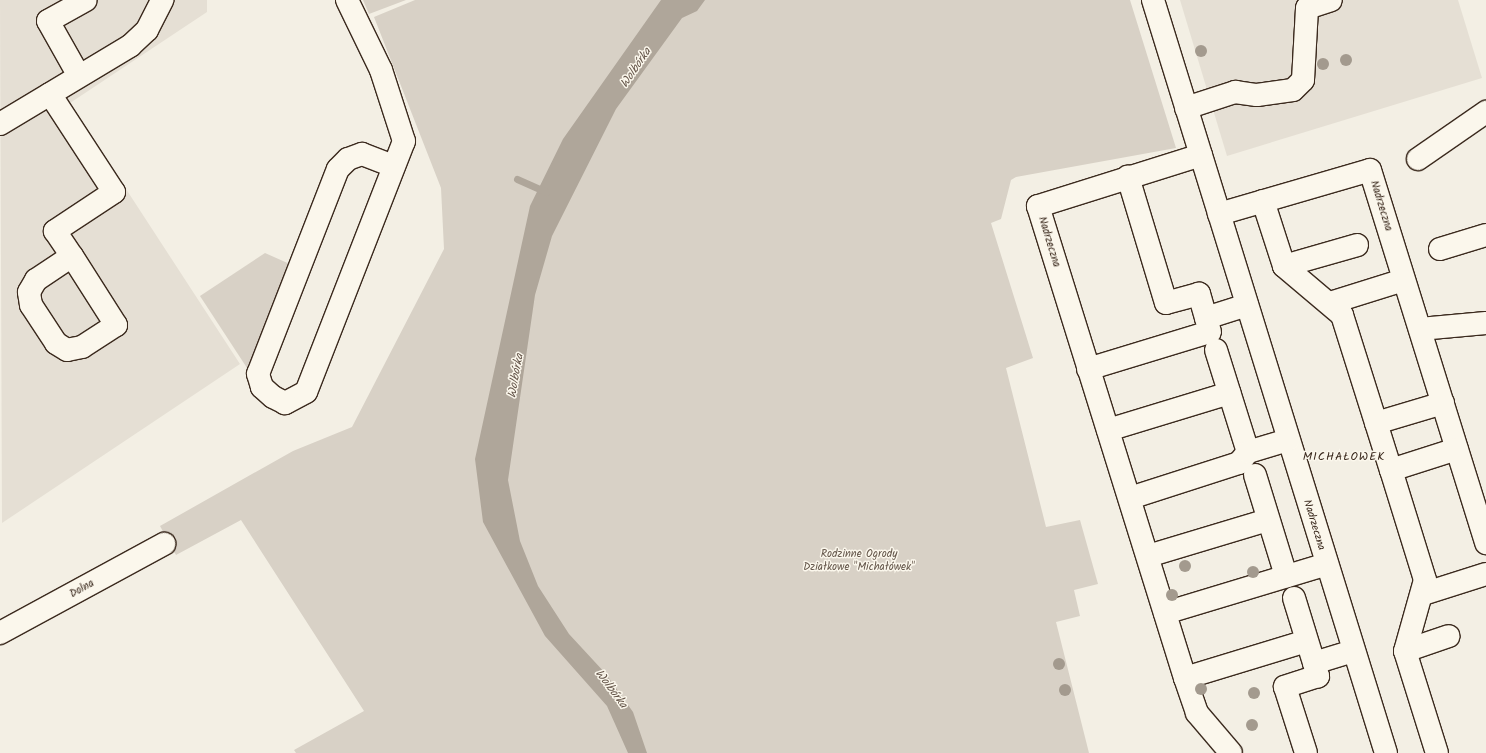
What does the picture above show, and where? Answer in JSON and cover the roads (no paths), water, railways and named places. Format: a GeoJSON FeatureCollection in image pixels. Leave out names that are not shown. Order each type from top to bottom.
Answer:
{"type":"FeatureCollection","features":[{"type":"Feature","properties":{"kind":"street"},"geometry":{"type":"LineString","coordinates":[[79,76],[48,21],[86,0]]}},
{"type":"Feature","properties":{"kind":"street"},"geometry":{"type":"LineString","coordinates":[[0,124],[130,46],[147,30],[162,0]]}},
{"type":"Feature","properties":{"kind":"street"},"geometry":{"type":"LineString","coordinates":[[347,0],[381,70],[404,141],[306,392],[285,402],[273,397],[262,387],[258,374],[338,169],[348,159],[362,154],[394,166]]}},
{"type":"Feature","properties":{"kind":"street","name":"Nadrzeczna"},"geometry":{"type":"LineString","coordinates":[[1153,0],[1386,753]]}},
{"type":"Feature","properties":{"kind":"street"},"geometry":{"type":"LineString","coordinates":[[1186,108],[1235,92],[1257,95],[1293,90],[1303,80],[1307,8],[1331,0]]}},
{"type":"Feature","properties":{"kind":"street"},"geometry":{"type":"LineString","coordinates":[[50,94],[114,192],[55,231],[72,256]]}},
{"type":"Feature","properties":{"kind":"street"},"geometry":{"type":"LineString","coordinates":[[1418,159],[1486,112]]}},
{"type":"Feature","properties":{"kind":"street","name":"Nadrzeczna"},"geometry":{"type":"LineString","coordinates":[[1201,155],[1038,206],[1197,713],[1231,753]]}},
{"type":"Feature","properties":{"kind":"street","name":"Nadrzeczna"},"geometry":{"type":"LineString","coordinates":[[1219,214],[1370,170],[1486,543]]}},
{"type":"Feature","properties":{"kind":"street"},"geometry":{"type":"LineString","coordinates":[[1088,368],[1210,332],[1198,294],[1166,303],[1128,178]]}},
{"type":"Feature","properties":{"kind":"street"},"geometry":{"type":"LineString","coordinates":[[1263,202],[1284,266],[1330,303],[1342,315],[1426,580],[1405,651],[1437,753]]}},
{"type":"Feature","properties":{"kind":"street"},"geometry":{"type":"LineString","coordinates":[[1440,249],[1486,235]]}},
{"type":"Feature","properties":{"kind":"street"},"geometry":{"type":"LineString","coordinates":[[1284,266],[1357,245]]}},
{"type":"Feature","properties":{"kind":"street"},"geometry":{"type":"LineString","coordinates":[[1330,303],[1404,280]]}},
{"type":"Feature","properties":{"kind":"street"},"geometry":{"type":"LineString","coordinates":[[1206,318],[1247,305]]}},
{"type":"Feature","properties":{"kind":"street"},"geometry":{"type":"LineString","coordinates":[[1420,329],[1486,323]]}},
{"type":"Feature","properties":{"kind":"street"},"geometry":{"type":"LineString","coordinates":[[1216,350],[1248,452]]}},
{"type":"Feature","properties":{"kind":"street"},"geometry":{"type":"LineString","coordinates":[[1108,430],[1230,392]]}},
{"type":"Feature","properties":{"kind":"street"},"geometry":{"type":"LineString","coordinates":[[1376,423],[1443,403]]}},
{"type":"Feature","properties":{"kind":"street"},"geometry":{"type":"LineString","coordinates":[[1130,498],[1239,463],[1248,452],[1288,440]]}},
{"type":"Feature","properties":{"kind":"street"},"geometry":{"type":"LineString","coordinates":[[1391,470],[1457,449]]}},
{"type":"Feature","properties":{"kind":"street"},"geometry":{"type":"LineString","coordinates":[[1255,475],[1286,576]]}},
{"type":"Feature","properties":{"kind":"street"},"geometry":{"type":"LineString","coordinates":[[1148,556],[1268,520]]}},
{"type":"Feature","properties":{"kind":"street","name":"Dolna"},"geometry":{"type":"LineString","coordinates":[[0,633],[164,544]]}},
{"type":"Feature","properties":{"kind":"street","name":"Nadrzeczna"},"geometry":{"type":"LineString","coordinates":[[1165,613],[1327,564]]}},
{"type":"Feature","properties":{"kind":"street"},"geometry":{"type":"LineString","coordinates":[[1423,594],[1486,574]]}},
{"type":"Feature","properties":{"kind":"street"},"geometry":{"type":"LineString","coordinates":[[1294,598],[1318,676],[1285,687],[1306,753]]}},
{"type":"Feature","properties":{"kind":"street"},"geometry":{"type":"LineString","coordinates":[[1405,651],[1449,636]]}},
{"type":"Feature","properties":{"kind":"street"},"geometry":{"type":"LineString","coordinates":[[1185,678],[1307,641]]}},
{"type":"Feature","properties":{"kind":"street"},"geometry":{"type":"LineString","coordinates":[[1314,662],[1354,651]]}},
{"type":"Feature","properties":{"kind":"water","name":"Wolbórka"},"geometry":{"type":"Polygon","coordinates":[[[661,0],[705,0],[697,11],[682,18],[616,109],[552,236],[535,295],[508,480],[520,541],[538,586],[569,634],[606,674],[633,712],[647,753],[628,753],[607,706],[545,636],[483,522],[475,459],[530,206],[563,139],[661,0]]]}},
{"type":"Feature","properties":{"kind":"waterway"},"geometry":{"type":"LineString","coordinates":[[517,179],[546,192]]}},
{"type":"Feature","properties":{"kind":"district","name":"MICHAŁOWEK"},"geometry":{"type":"Point","coordinates":[1344,457]}},
{"type":"Feature","properties":{"kind":"park label","name":"Rodzinne Ogrody Działkowe \"Michałówek\""},"geometry":{"type":"Point","coordinates":[859,561]}}]}
